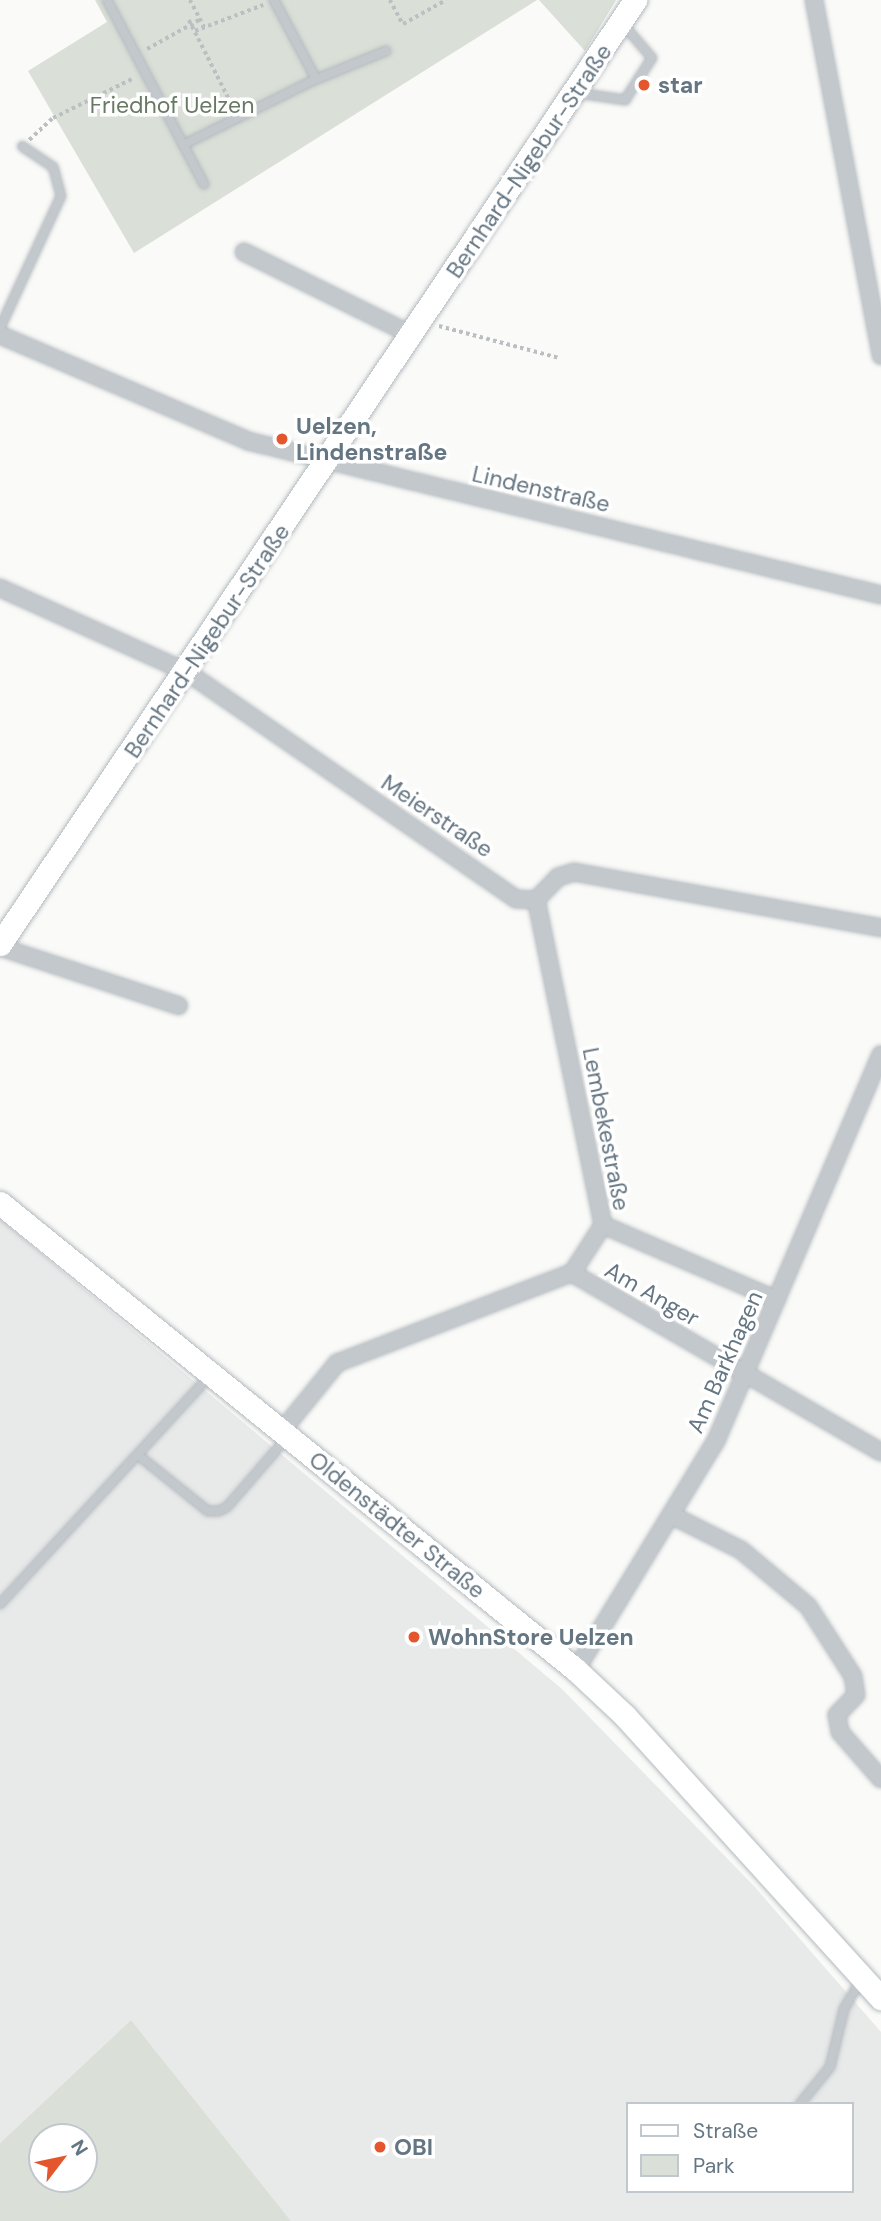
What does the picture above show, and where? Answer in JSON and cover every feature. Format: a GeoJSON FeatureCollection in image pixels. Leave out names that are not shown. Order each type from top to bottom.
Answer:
{"type":"FeatureCollection","features":[{"type":"Feature","properties":{"kind":"street","name":"Bernhard-Nigebur-Straße"},"geometry":{"type":"LineString","coordinates":[[0,946],[187,672],[635,0]]}},
{"type":"Feature","properties":{"kind":"street"},"geometry":{"type":"LineString","coordinates":[[814,0],[881,356]]}},
{"type":"Feature","properties":{"kind":"street"},"geometry":{"type":"LineString","coordinates":[[244,252],[417,328]]}},
{"type":"Feature","properties":{"kind":"street","name":"Lindenstraße"},"geometry":{"type":"LineString","coordinates":[[0,335],[248,441],[881,595]]}},
{"type":"Feature","properties":{"kind":"street","name":"Meierstraße"},"geometry":{"type":"LineString","coordinates":[[0,588],[187,672],[516,899],[536,900]]}},
{"type":"Feature","properties":{"kind":"street"},"geometry":{"type":"LineString","coordinates":[[536,900],[558,877],[575,872],[881,928]]}},
{"type":"Feature","properties":{"kind":"street","name":"Lembekestraße"},"geometry":{"type":"LineString","coordinates":[[536,900],[603,1225],[572,1273]]}},
{"type":"Feature","properties":{"kind":"street"},"geometry":{"type":"LineString","coordinates":[[0,946],[179,1006]]}},
{"type":"Feature","properties":{"kind":"street","name":"Am Barkhagen"},"geometry":{"type":"LineString","coordinates":[[576,1670],[716,1441],[881,1055]]}},
{"type":"Feature","properties":{"kind":"street","name":"Oldenstädter Straße"},"geometry":{"type":"LineString","coordinates":[[0,1203],[576,1670],[625,1716],[881,1998]]}},
{"type":"Feature","properties":{"kind":"street","name":"Am Anger"},"geometry":{"type":"LineString","coordinates":[[603,1225],[777,1300]]}},
{"type":"Feature","properties":{"kind":"street"},"geometry":{"type":"LineString","coordinates":[[284,1434],[337,1363],[572,1273]]}},
{"type":"Feature","properties":{"kind":"street","name":"Am Anger"},"geometry":{"type":"LineString","coordinates":[[572,1273],[881,1452]]}},
{"type":"Feature","properties":{"kind":"street"},"geometry":{"type":"LineString","coordinates":[[671,1515],[741,1550],[808,1606],[853,1676],[856,1695],[837,1715],[840,1732],[881,1779]]}},
{"type":"Feature","properties":{"kind":"lane"},"geometry":{"type":"LineString","coordinates":[[107,0],[204,184]]}},
{"type":"Feature","properties":{"kind":"lane"},"geometry":{"type":"LineString","coordinates":[[275,0],[316,79]]}},
{"type":"Feature","properties":{"kind":"lane"},"geometry":{"type":"LineString","coordinates":[[574,93],[625,100],[652,58],[621,22]]}},
{"type":"Feature","properties":{"kind":"lane"},"geometry":{"type":"LineString","coordinates":[[183,145],[316,79],[386,51]]}},
{"type":"Feature","properties":{"kind":"lane"},"geometry":{"type":"LineString","coordinates":[[0,328],[61,196],[53,167],[22,146]]}},
{"type":"Feature","properties":{"kind":"lane"},"geometry":{"type":"LineString","coordinates":[[0,1604],[211,1375]]}},
{"type":"Feature","properties":{"kind":"lane"},"geometry":{"type":"LineString","coordinates":[[138,1455],[208,1511],[219,1511],[227,1507],[284,1434]]}},
{"type":"Feature","properties":{"kind":"lane"},"geometry":{"type":"LineString","coordinates":[[802,2102],[830,2067],[844,2010],[863,1978]]}},
{"type":"Feature","properties":{"kind":"path"},"geometry":{"type":"LineString","coordinates":[[190,0],[204,26]]}},
{"type":"Feature","properties":{"kind":"path"},"geometry":{"type":"LineString","coordinates":[[195,31],[275,0]]}},
{"type":"Feature","properties":{"kind":"path"},"geometry":{"type":"LineString","coordinates":[[390,0],[403,24],[446,0]]}},
{"type":"Feature","properties":{"kind":"path"},"geometry":{"type":"LineString","coordinates":[[136,55],[191,22],[201,19]]}},
{"type":"Feature","properties":{"kind":"path"},"geometry":{"type":"LineString","coordinates":[[191,22],[238,117]]}},
{"type":"Feature","properties":{"kind":"path"},"geometry":{"type":"LineString","coordinates":[[22,146],[53,118],[145,73]]}},
{"type":"Feature","properties":{"kind":"path"},"geometry":{"type":"LineString","coordinates":[[417,328],[559,358]]}},
{"type":"Feature","properties":{"kind":"shaded area"},"geometry":{"type":"Polygon","coordinates":[[[0,1219],[562,1689],[754,1886],[881,2032],[881,2221],[291,2221],[131,2020],[0,2143],[0,1219]]]}},
{"type":"Feature","properties":{"kind":"green space","name":"Friedhof Uelzen"},"geometry":{"type":"Polygon","coordinates":[[[95,0],[537,0],[134,253],[28,71],[107,22],[95,0]]]}},
{"type":"Feature","properties":{"kind":"green space"},"geometry":{"type":"Polygon","coordinates":[[[539,0],[616,0],[585,51],[539,0]]]}},
{"type":"Feature","properties":{"kind":"green space"},"geometry":{"type":"Polygon","coordinates":[[[131,2020],[291,2221],[0,2221],[0,2143],[131,2020]]]}},
{"type":"Feature","properties":{"kind":"place","name":"star"},"geometry":{"type":"Point","coordinates":[644,85]}},
{"type":"Feature","properties":{"kind":"place","name":"Uelzen, Lindenstraße"},"geometry":{"type":"Point","coordinates":[282,439]}},
{"type":"Feature","properties":{"kind":"place","name":"WohnStore Uelzen"},"geometry":{"type":"Point","coordinates":[414,1637]}},
{"type":"Feature","properties":{"kind":"place","name":"OBI"},"geometry":{"type":"Point","coordinates":[380,2147]}}]}
